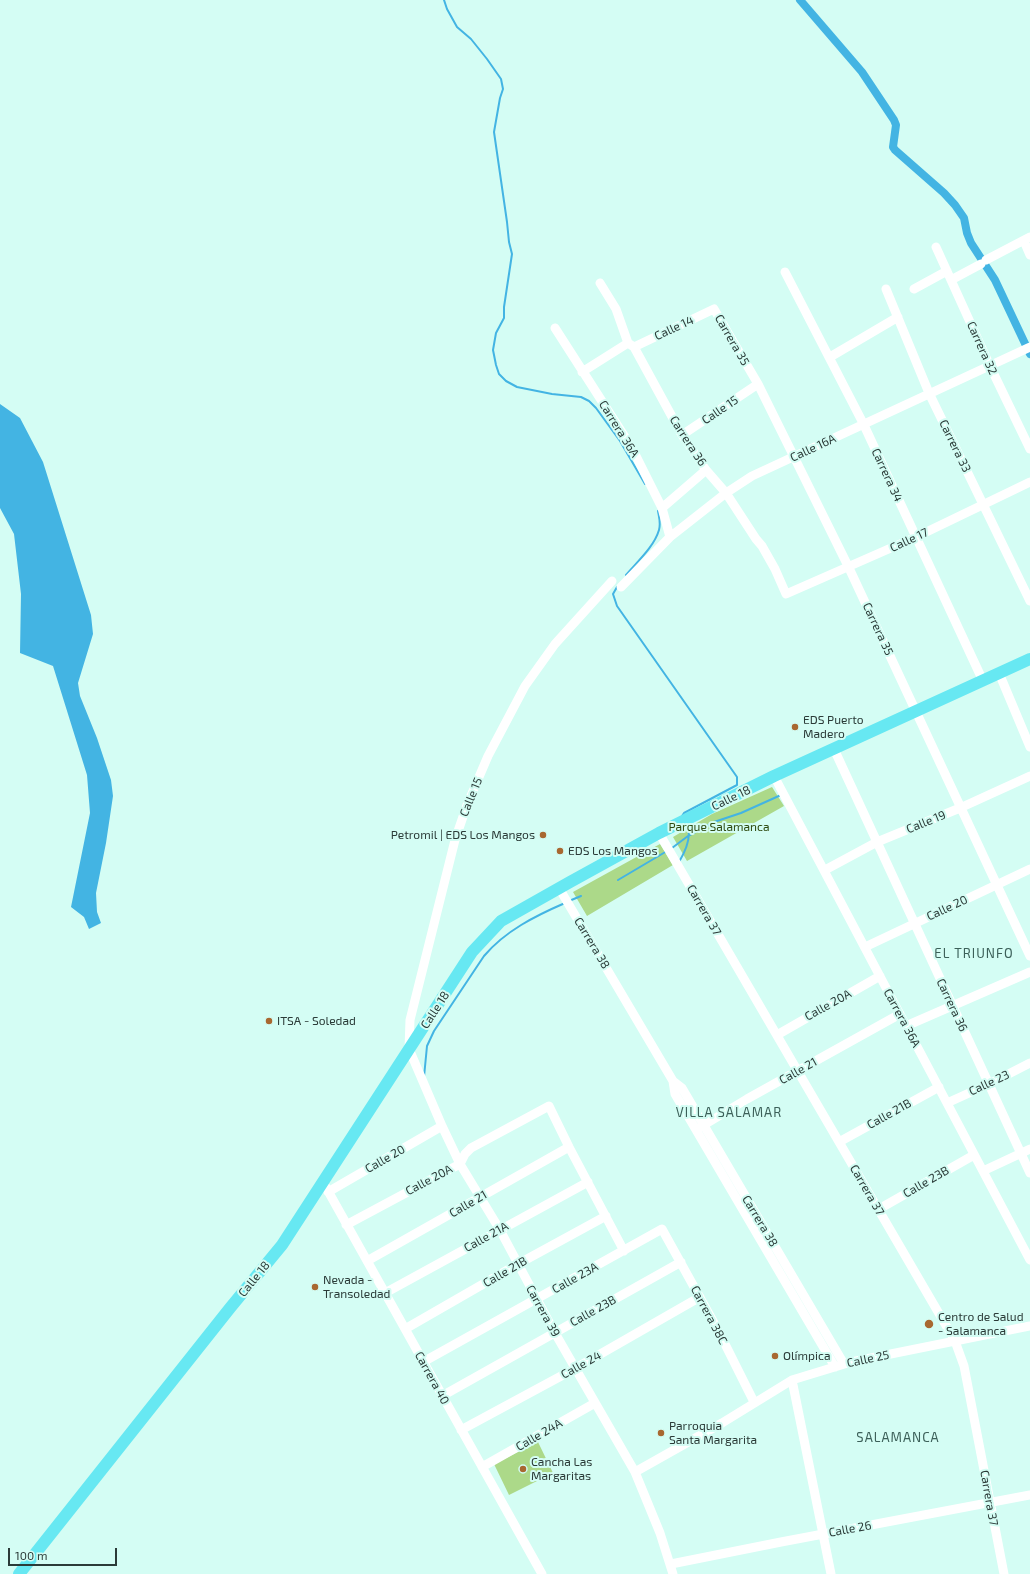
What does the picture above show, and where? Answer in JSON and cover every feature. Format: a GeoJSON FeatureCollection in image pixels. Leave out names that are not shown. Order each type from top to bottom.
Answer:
{"type":"FeatureCollection","features":[{"type":"Feature","properties":{"kind":"main road","name":"Calle 18"},"geometry":{"type":"LineString","coordinates":[[19,1574],[230,1308],[282,1245],[326,1187],[409,1049],[472,952],[501,921],[659,833],[774,776],[1030,659]]}},
{"type":"Feature","properties":{"kind":"street"},"geometry":{"type":"LineString","coordinates":[[952,280],[1027,239],[1030,255]]}},
{"type":"Feature","properties":{"kind":"street","name":"Carrera 32"},"geometry":{"type":"LineString","coordinates":[[936,247],[990,366],[1030,449]]}},
{"type":"Feature","properties":{"kind":"street"},"geometry":{"type":"LineString","coordinates":[[914,289],[947,271]]}},
{"type":"Feature","properties":{"kind":"street","name":"Carrera 34"},"geometry":{"type":"LineString","coordinates":[[785,272],[863,423],[983,681]]}},
{"type":"Feature","properties":{"kind":"street","name":"Carrera 36"},"geometry":{"type":"LineString","coordinates":[[600,283],[616,309],[631,345],[682,435],[706,470],[726,493],[762,546],[775,569],[786,594]]}},
{"type":"Feature","properties":{"kind":"street","name":"Carrera 33"},"geometry":{"type":"LineString","coordinates":[[886,289],[929,393],[1030,601]]}},
{"type":"Feature","properties":{"kind":"street","name":"Calle 14"},"geometry":{"type":"LineString","coordinates":[[582,372],[631,345],[714,309]]}},
{"type":"Feature","properties":{"kind":"street","name":"Carrera 35"},"geometry":{"type":"LineString","coordinates":[[714,309],[758,384],[795,457],[849,568],[1030,956]]}},
{"type":"Feature","properties":{"kind":"street"},"geometry":{"type":"LineString","coordinates":[[830,357],[898,317]]}},
{"type":"Feature","properties":{"kind":"street","name":"Carrera 36A"},"geometry":{"type":"LineString","coordinates":[[555,328],[632,448],[662,508],[670,537]]}},
{"type":"Feature","properties":{"kind":"street","name":"Calle 16A"},"geometry":{"type":"LineString","coordinates":[[621,587],[670,537],[726,493],[752,476],[1026,348]]}},
{"type":"Feature","properties":{"kind":"street","name":"Calle 15"},"geometry":{"type":"LineString","coordinates":[[682,435],[758,384]]}},
{"type":"Feature","properties":{"kind":"street"},"geometry":{"type":"LineString","coordinates":[[662,508],[706,470]]}},
{"type":"Feature","properties":{"kind":"street","name":"Calle 17"},"geometry":{"type":"LineString","coordinates":[[786,594],[849,568],[1030,482]]}},
{"type":"Feature","properties":{"kind":"street","name":"Calle 15"},"geometry":{"type":"LineString","coordinates":[[409,1049],[410,1020],[454,840],[488,756],[525,686],[555,644],[612,581]]}},
{"type":"Feature","properties":{"kind":"street"},"geometry":{"type":"LineString","coordinates":[[999,673],[1030,747]]}},
{"type":"Feature","properties":{"kind":"street","name":"Carrera 36"},"geometry":{"type":"LineString","coordinates":[[834,749],[1030,1173]]}},
{"type":"Feature","properties":{"kind":"street","name":"Carrera 36A"},"geometry":{"type":"LineString","coordinates":[[774,776],[1030,1260]]}},
{"type":"Feature","properties":{"kind":"street","name":"Calle 19"},"geometry":{"type":"LineString","coordinates":[[825,872],[825,870],[877,842],[960,808],[1030,776]]}},
{"type":"Feature","properties":{"kind":"street","name":"Carrera 37"},"geometry":{"type":"LineString","coordinates":[[659,833],[955,1341],[964,1366],[1004,1574]]}},
{"type":"Feature","properties":{"kind":"street","name":"Calle 20"},"geometry":{"type":"LineString","coordinates":[[865,947],[1030,869]]}},
{"type":"Feature","properties":{"kind":"street","name":"Carrera 38"},"geometry":{"type":"LineString","coordinates":[[559,888],[673,1081],[675,1094],[700,1127],[840,1366]]}},
{"type":"Feature","properties":{"kind":"street"},"geometry":{"type":"LineString","coordinates":[[906,1026],[1030,972]]}},
{"type":"Feature","properties":{"kind":"street","name":"Calle 20A"},"geometry":{"type":"LineString","coordinates":[[777,1035],[880,976]]}},
{"type":"Feature","properties":{"kind":"street","name":"Calle 21"},"geometry":{"type":"LineString","coordinates":[[700,1127],[900,1014]]}},
{"type":"Feature","properties":{"kind":"street","name":"Carrera 39"},"geometry":{"type":"LineString","coordinates":[[409,1049],[460,1164],[481,1196],[555,1333],[636,1472],[671,1564],[672,1574]]}},
{"type":"Feature","properties":{"kind":"street","name":"Calle 23"},"geometry":{"type":"LineString","coordinates":[[947,1103],[1030,1063]]}},
{"type":"Feature","properties":{"kind":"street","name":"Calle 21B"},"geometry":{"type":"LineString","coordinates":[[839,1142],[939,1087]]}},
{"type":"Feature","properties":{"kind":"street","name":"Calle 20A"},"geometry":{"type":"LineString","coordinates":[[346,1225],[460,1164],[465,1154],[471,1148],[549,1106],[569,1147]]}},
{"type":"Feature","properties":{"kind":"street","name":"Calle 20"},"geometry":{"type":"LineString","coordinates":[[326,1187],[442,1126]]}},
{"type":"Feature","properties":{"kind":"street"},"geometry":{"type":"LineString","coordinates":[[569,1147],[624,1251]]}},
{"type":"Feature","properties":{"kind":"street","name":"Calle 21"},"geometry":{"type":"LineString","coordinates":[[367,1262],[569,1147]]}},
{"type":"Feature","properties":{"kind":"street"},"geometry":{"type":"LineString","coordinates":[[983,1171],[1030,1149]]}},
{"type":"Feature","properties":{"kind":"street","name":"Calle 23B"},"geometry":{"type":"LineString","coordinates":[[879,1209],[974,1155]]}},
{"type":"Feature","properties":{"kind":"street","name":"Calle 21A"},"geometry":{"type":"LineString","coordinates":[[385,1294],[588,1182]]}},
{"type":"Feature","properties":{"kind":"street","name":"Carrera 40"},"geometry":{"type":"LineString","coordinates":[[326,1187],[542,1574]]}},
{"type":"Feature","properties":{"kind":"street","name":"Calle 21B"},"geometry":{"type":"LineString","coordinates":[[405,1329],[518,1264],[606,1216]]}},
{"type":"Feature","properties":{"kind":"street","name":"Calle 23A"},"geometry":{"type":"LineString","coordinates":[[423,1362],[662,1229]]}},
{"type":"Feature","properties":{"kind":"street","name":"Carrera 38C"},"geometry":{"type":"LineString","coordinates":[[662,1229],[681,1262],[754,1402]]}},
{"type":"Feature","properties":{"kind":"street","name":"Calle 23B"},"geometry":{"type":"LineString","coordinates":[[442,1396],[681,1262]]}},
{"type":"Feature","properties":{"kind":"street","name":"Calle 24"},"geometry":{"type":"LineString","coordinates":[[461,1430],[576,1368],[700,1298]]}},
{"type":"Feature","properties":{"kind":"street","name":"Calle 25"},"geometry":{"type":"LineString","coordinates":[[636,1472],[722,1423],[792,1380],[840,1366],[1030,1326]]}},
{"type":"Feature","properties":{"kind":"street"},"geometry":{"type":"LineString","coordinates":[[792,1380],[831,1574]]}},
{"type":"Feature","properties":{"kind":"street","name":"Calle 24A"},"geometry":{"type":"LineString","coordinates":[[482,1467],[595,1403]]}},
{"type":"Feature","properties":{"kind":"street","name":"Calle 26"},"geometry":{"type":"LineString","coordinates":[[671,1564],[1030,1495]]}},
{"type":"Feature","properties":{"kind":"green space","name":"Parque Salamanca"},"geometry":{"type":"Polygon","coordinates":[[[772,787],[784,806],[687,861],[673,837],[712,814],[772,787]]]}},
{"type":"Feature","properties":{"kind":"green space","name":"Parque Salamanca"},"geometry":{"type":"Polygon","coordinates":[[[660,844],[673,865],[587,916],[573,892],[660,844]]]}},
{"type":"Feature","properties":{"kind":"green space","name":"Cancha Las Margaritas"},"geometry":{"type":"Polygon","coordinates":[[[538,1442],[553,1473],[509,1495],[494,1464],[538,1442]]]}},
{"type":"Feature","properties":{"kind":"water"},"geometry":{"type":"Polygon","coordinates":[[[0,404],[20,418],[43,462],[91,615],[93,634],[78,683],[80,696],[97,738],[111,780],[113,796],[106,843],[96,893],[97,912],[101,923],[89,929],[84,917],[71,907],[90,813],[87,775],[53,666],[20,653],[21,594],[14,534],[0,508],[0,404]]]}},
{"type":"Feature","properties":{"kind":"waterway"},"geometry":{"type":"LineString","coordinates":[[444,0],[447,9],[457,27],[471,39],[487,59],[501,79],[503,89],[494,132],[509,242],[512,254],[504,307],[504,318],[496,333],[493,350],[499,374],[506,381],[517,387],[552,394],[581,397],[589,401],[596,408],[620,441],[645,484]]}},
{"type":"Feature","properties":{"kind":"waterway"},"geometry":{"type":"LineString","coordinates":[[800,0],[862,72],[894,120],[896,125],[893,147],[895,150],[944,193],[964,218],[971,243],[995,280],[1030,354]]}},
{"type":"Feature","properties":{"kind":"waterway"},"geometry":{"type":"LineString","coordinates":[[626,575],[645,554],[657,536],[660,525],[658,511]]}},
{"type":"Feature","properties":{"kind":"waterway"},"geometry":{"type":"LineString","coordinates":[[617,587],[613,594],[617,606],[737,777],[737,785],[684,813],[682,816]]}},
{"type":"Feature","properties":{"kind":"waterway"},"geometry":{"type":"LineString","coordinates":[[672,848],[688,836],[714,822],[741,813],[781,795]]}},
{"type":"Feature","properties":{"kind":"waterway"},"geometry":{"type":"LineString","coordinates":[[679,862],[686,848],[689,833],[686,823]]}},
{"type":"Feature","properties":{"kind":"waterway"},"geometry":{"type":"LineString","coordinates":[[618,880],[667,851]]}},
{"type":"Feature","properties":{"kind":"waterway"},"geometry":{"type":"LineString","coordinates":[[569,901],[581,896]]}},
{"type":"Feature","properties":{"kind":"waterway"},"geometry":{"type":"LineString","coordinates":[[424,1077],[427,1046],[434,1031],[484,956],[501,939],[521,925],[565,903]]}},
{"type":"Feature","properties":{"kind":"place","name":"EDS Puerto Madero"},"geometry":{"type":"Point","coordinates":[795,727]}},
{"type":"Feature","properties":{"kind":"place","name":"Petromil | EDS Los Mangos"},"geometry":{"type":"Point","coordinates":[543,835]}},
{"type":"Feature","properties":{"kind":"place","name":"EDS Los Mangos"},"geometry":{"type":"Point","coordinates":[560,851]}},
{"type":"Feature","properties":{"kind":"place","name":"ITSA - Soledad"},"geometry":{"type":"Point","coordinates":[269,1021]}},
{"type":"Feature","properties":{"kind":"place","name":"Nevada - Transoledad"},"geometry":{"type":"Point","coordinates":[315,1287]}},
{"type":"Feature","properties":{"kind":"place","name":"Centro de Salud - Salamanca"},"geometry":{"type":"Point","coordinates":[929,1324]}},
{"type":"Feature","properties":{"kind":"place","name":"Olímpica"},"geometry":{"type":"Point","coordinates":[775,1356]}},
{"type":"Feature","properties":{"kind":"place","name":"Parroquia Santa Margarita"},"geometry":{"type":"Point","coordinates":[661,1433]}},
{"type":"Feature","properties":{"kind":"place","name":"Cancha Las Margaritas"},"geometry":{"type":"Point","coordinates":[523,1469]}},
{"type":"Feature","properties":{"kind":"district","name":"EL TRIUNFO"},"geometry":{"type":"Point","coordinates":[974,954]}},
{"type":"Feature","properties":{"kind":"district","name":"VILLA SALAMAR"},"geometry":{"type":"Point","coordinates":[729,1113]}},
{"type":"Feature","properties":{"kind":"district","name":"SALAMANCA"},"geometry":{"type":"Point","coordinates":[898,1438]}}]}
